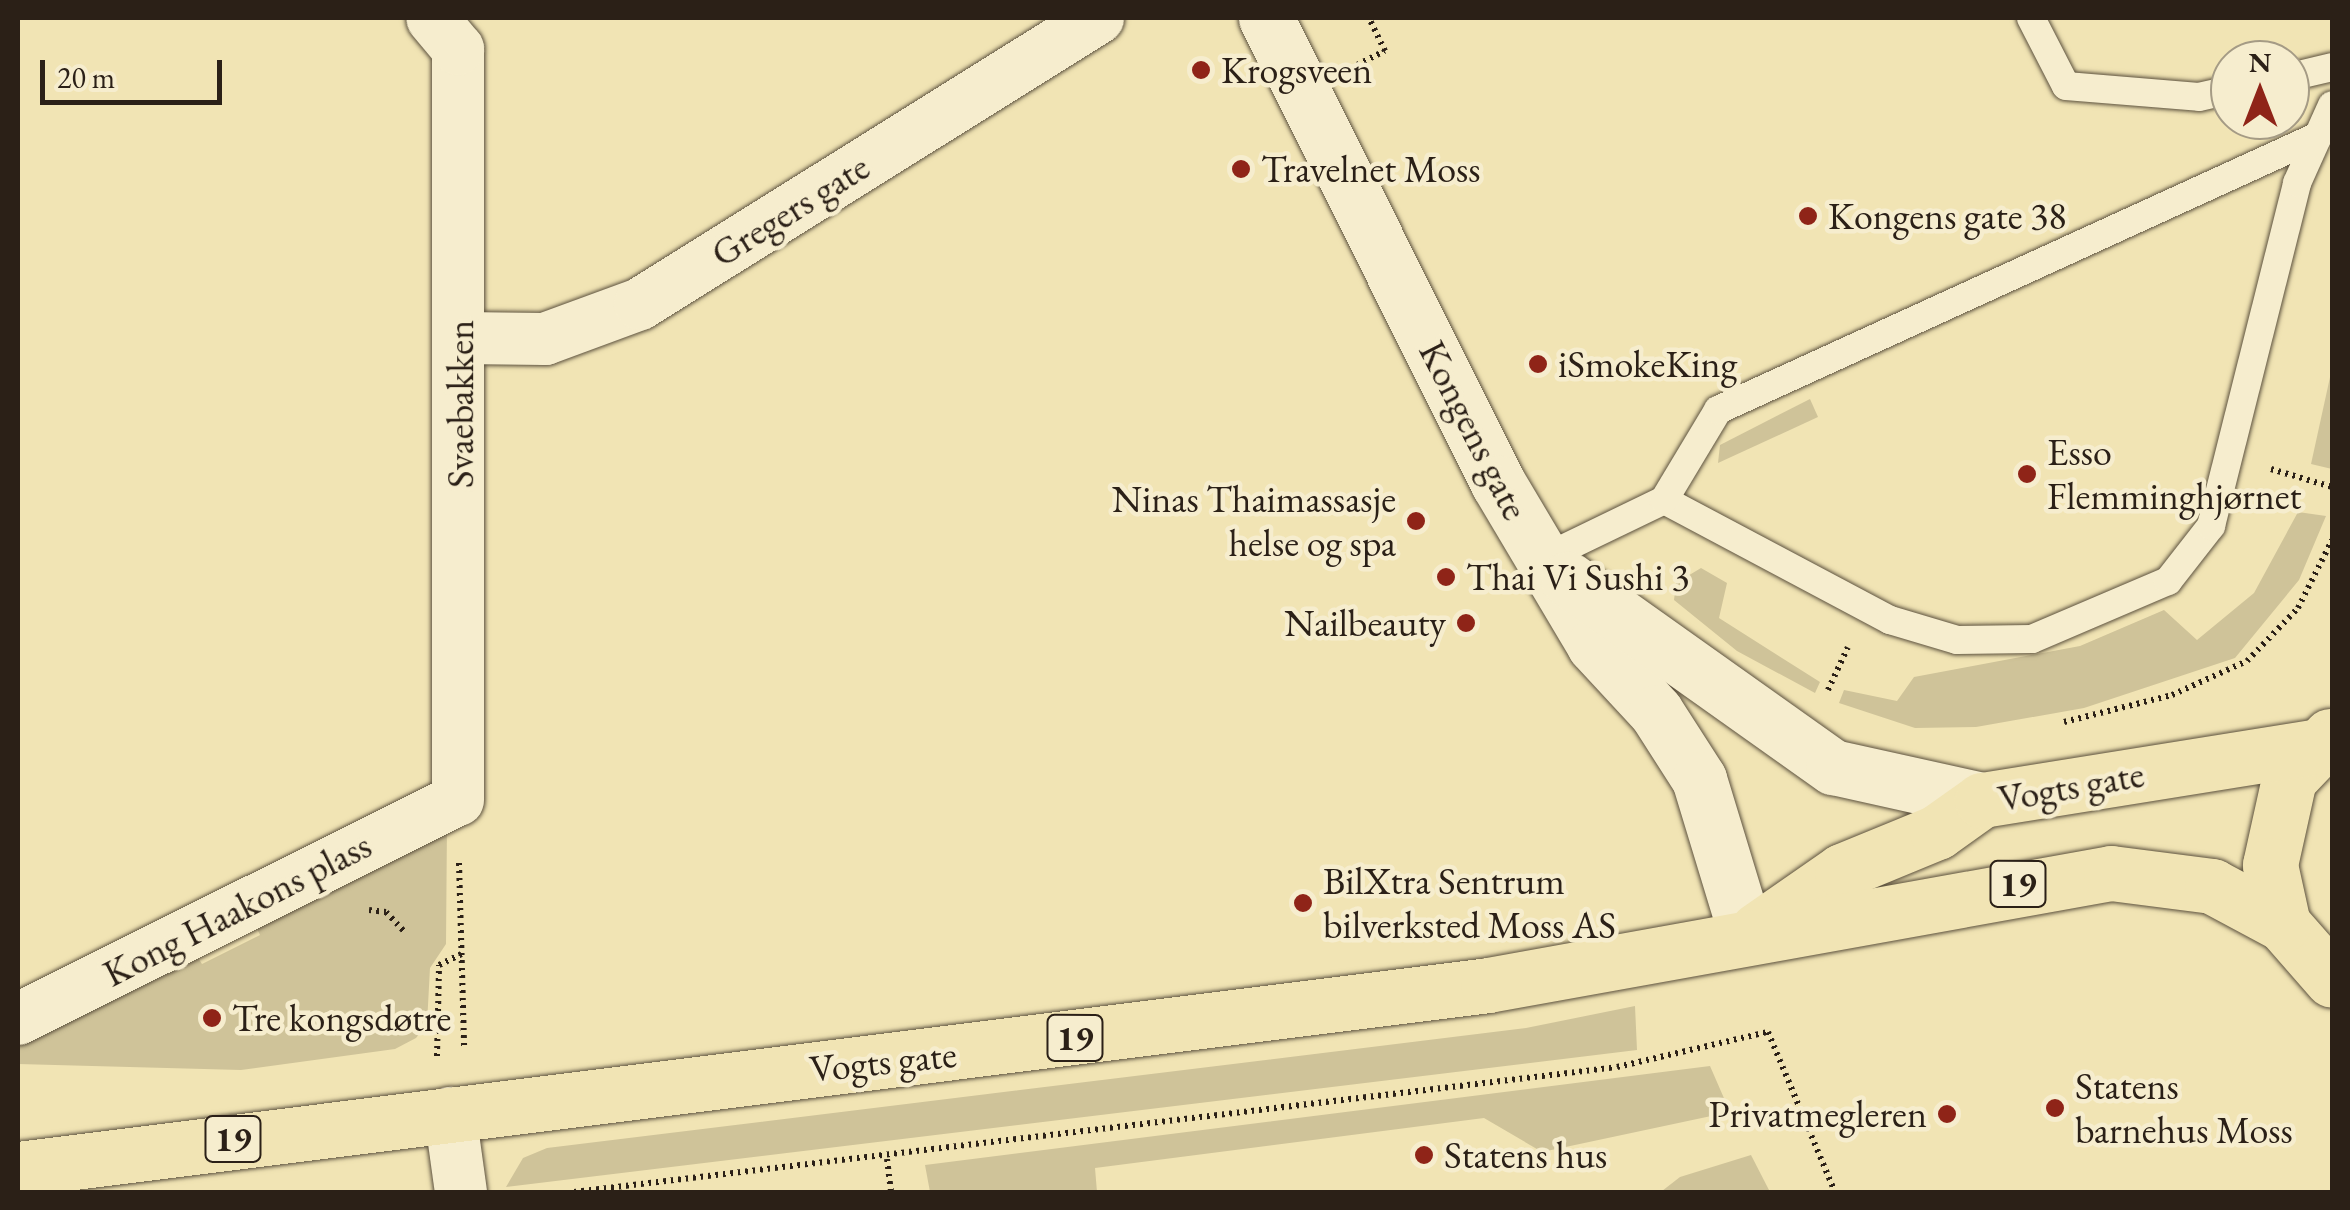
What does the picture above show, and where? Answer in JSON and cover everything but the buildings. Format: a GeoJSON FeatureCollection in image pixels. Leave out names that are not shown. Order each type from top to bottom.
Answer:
{"type":"FeatureCollection","features":[{"type":"Feature","properties":{"kind":"highway","name":"Vogts gate"},"geometry":{"type":"LineString","coordinates":[[1746,937],[1842,871],[1937,832],[1982,800],[2323,741]]}},
{"type":"Feature","properties":{"kind":"highway","name":"19"},"geometry":{"type":"LineString","coordinates":[[2323,741],[2275,821],[2270,865],[2283,924],[2332,980]]}},
{"type":"Feature","properties":{"kind":"highway","name":"Vogts gate"},"geometry":{"type":"LineString","coordinates":[[18,1169],[1488,985],[2111,873],[2212,886],[2283,924]]}},
{"type":"Feature","properties":{"kind":"street","name":"Svaebakken"},"geometry":{"type":"LineString","coordinates":[[432,18],[458,49],[458,800]]}},
{"type":"Feature","properties":{"kind":"street","name":"Gregers gate"},"geometry":{"type":"LineString","coordinates":[[460,338],[545,339],[640,304],[1098,18]]}},
{"type":"Feature","properties":{"kind":"street","name":"Kongens gate"},"geometry":{"type":"LineString","coordinates":[[1266,18],[1542,558],[1594,645],[1686,755],[1746,937]]}},
{"type":"Feature","properties":{"kind":"street"},"geometry":{"type":"LineString","coordinates":[[1542,558],[1834,767],[1982,800]]}},
{"type":"Feature","properties":{"kind":"street","name":"Kong Haakons plass"},"geometry":{"type":"LineString","coordinates":[[18,1019],[458,800]]}},
{"type":"Feature","properties":{"kind":"street"},"geometry":{"type":"LineString","coordinates":[[450,1112],[461,1192]]}},
{"type":"Feature","properties":{"kind":"lane"},"geometry":{"type":"LineString","coordinates":[[2031,18],[2066,86],[2199,97],[2210,95]]}},
{"type":"Feature","properties":{"kind":"lane"},"geometry":{"type":"LineString","coordinates":[[1664,500],[1865,608],[1993,644],[2112,608],[2168,581],[2195,554],[2229,458],[2297,183],[2332,105]]}},
{"type":"Feature","properties":{"kind":"lane"},"geometry":{"type":"LineString","coordinates":[[1542,558],[1664,500],[1718,410],[2318,136]]}},
{"type":"Feature","properties":{"kind":"path"},"geometry":{"type":"LineString","coordinates":[[1347,70],[1385,52],[1369,18]]}},
{"type":"Feature","properties":{"kind":"path"},"geometry":{"type":"LineString","coordinates":[[2229,458],[2332,487]]}},
{"type":"Feature","properties":{"kind":"path"},"geometry":{"type":"LineString","coordinates":[[2044,726],[2172,695],[2247,660],[2298,608],[2332,540]]}},
{"type":"Feature","properties":{"kind":"path"},"geometry":{"type":"LineString","coordinates":[[1824,697],[1865,608]]}},
{"type":"Feature","properties":{"kind":"path"},"geometry":{"type":"LineString","coordinates":[[458,800],[464,1046]]}},
{"type":"Feature","properties":{"kind":"path"},"geometry":{"type":"LineString","coordinates":[[437,1058],[439,965],[462,954]]}},
{"type":"Feature","properties":{"kind":"path"},"geometry":{"type":"LineString","coordinates":[[574,1192],[887,1158],[1617,1067],[1768,1032],[1835,1192]]}},
{"type":"Feature","properties":{"kind":"path"},"geometry":{"type":"LineString","coordinates":[[887,1158],[891,1192]]}},
{"type":"Feature","properties":{"kind":"shaded area"},"geometry":{"type":"Polygon","coordinates":[[[2332,368],[2332,469],[2311,464],[2332,368]]]}},
{"type":"Feature","properties":{"kind":"shaded area"},"geometry":{"type":"Polygon","coordinates":[[[1810,399],[1818,417],[1718,463],[1720,445],[1810,399]]]}},
{"type":"Feature","properties":{"kind":"shaded area"},"geometry":{"type":"Polygon","coordinates":[[[2298,512],[2326,516],[2299,580],[2235,658],[2084,708],[1976,727],[1915,728],[1839,703],[1844,690],[1897,701],[1914,677],[2080,646],[2164,610],[2197,640],[2254,593],[2298,512]]]}},
{"type":"Feature","properties":{"kind":"shaded area"},"geometry":{"type":"Polygon","coordinates":[[[1701,568],[1727,583],[1719,618],[1820,682],[1815,693],[1737,651],[1674,600],[1676,583],[1701,568]]]}},
{"type":"Feature","properties":{"kind":"shaded area"},"geometry":{"type":"Polygon","coordinates":[[[447,824],[446,944],[430,968],[427,1024],[416,1038],[395,1049],[241,1070],[18,1064],[18,1042],[195,953],[202,964],[260,935],[254,922],[447,824]]]}},
{"type":"Feature","properties":{"kind":"shaded area"},"geometry":{"type":"Polygon","coordinates":[[[1635,1006],[1637,1050],[506,1187],[523,1158],[547,1148],[1526,1028],[1635,1006]]]}},
{"type":"Feature","properties":{"kind":"shaded area"},"geometry":{"type":"Polygon","coordinates":[[[1710,1066],[1730,1112],[1542,1152],[1484,1118],[1095,1168],[1097,1192],[930,1192],[925,1165],[1710,1066]]]}},
{"type":"Feature","properties":{"kind":"shaded area"},"geometry":{"type":"Polygon","coordinates":[[[1751,1155],[1770,1192],[1662,1191],[1680,1177],[1751,1155]]]}},
{"type":"Feature","properties":{"kind":"place","name":"Krogsveen"},"geometry":{"type":"Point","coordinates":[1201,70]}},
{"type":"Feature","properties":{"kind":"place","name":"Travelnet Moss"},"geometry":{"type":"Point","coordinates":[1241,169]}},
{"type":"Feature","properties":{"kind":"place","name":"Kongens gate 38"},"geometry":{"type":"Point","coordinates":[1808,216]}},
{"type":"Feature","properties":{"kind":"place","name":"iSmokeKing"},"geometry":{"type":"Point","coordinates":[1538,364]}},
{"type":"Feature","properties":{"kind":"place","name":"Esso Flemminghjørnet"},"geometry":{"type":"Point","coordinates":[2027,474]}},
{"type":"Feature","properties":{"kind":"place","name":"Ninas Thaimassasje helse og spa"},"geometry":{"type":"Point","coordinates":[1416,521]}},
{"type":"Feature","properties":{"kind":"place","name":"Thai Vi Sushi 3"},"geometry":{"type":"Point","coordinates":[1446,577]}},
{"type":"Feature","properties":{"kind":"place","name":"Nailbeauty"},"geometry":{"type":"Point","coordinates":[1466,623]}},
{"type":"Feature","properties":{"kind":"place","name":"BilXtra Sentrum bilverksted Moss AS"},"geometry":{"type":"Point","coordinates":[1303,903]}},
{"type":"Feature","properties":{"kind":"place","name":"Tre kongsdøtre"},"geometry":{"type":"Point","coordinates":[212,1018]}},
{"type":"Feature","properties":{"kind":"place","name":"Statens barnehus Moss"},"geometry":{"type":"Point","coordinates":[2055,1108]}},
{"type":"Feature","properties":{"kind":"place","name":"Privatmegleren"},"geometry":{"type":"Point","coordinates":[1947,1114]}},
{"type":"Feature","properties":{"kind":"place","name":"Statens hus"},"geometry":{"type":"Point","coordinates":[1424,1155]}}]}
